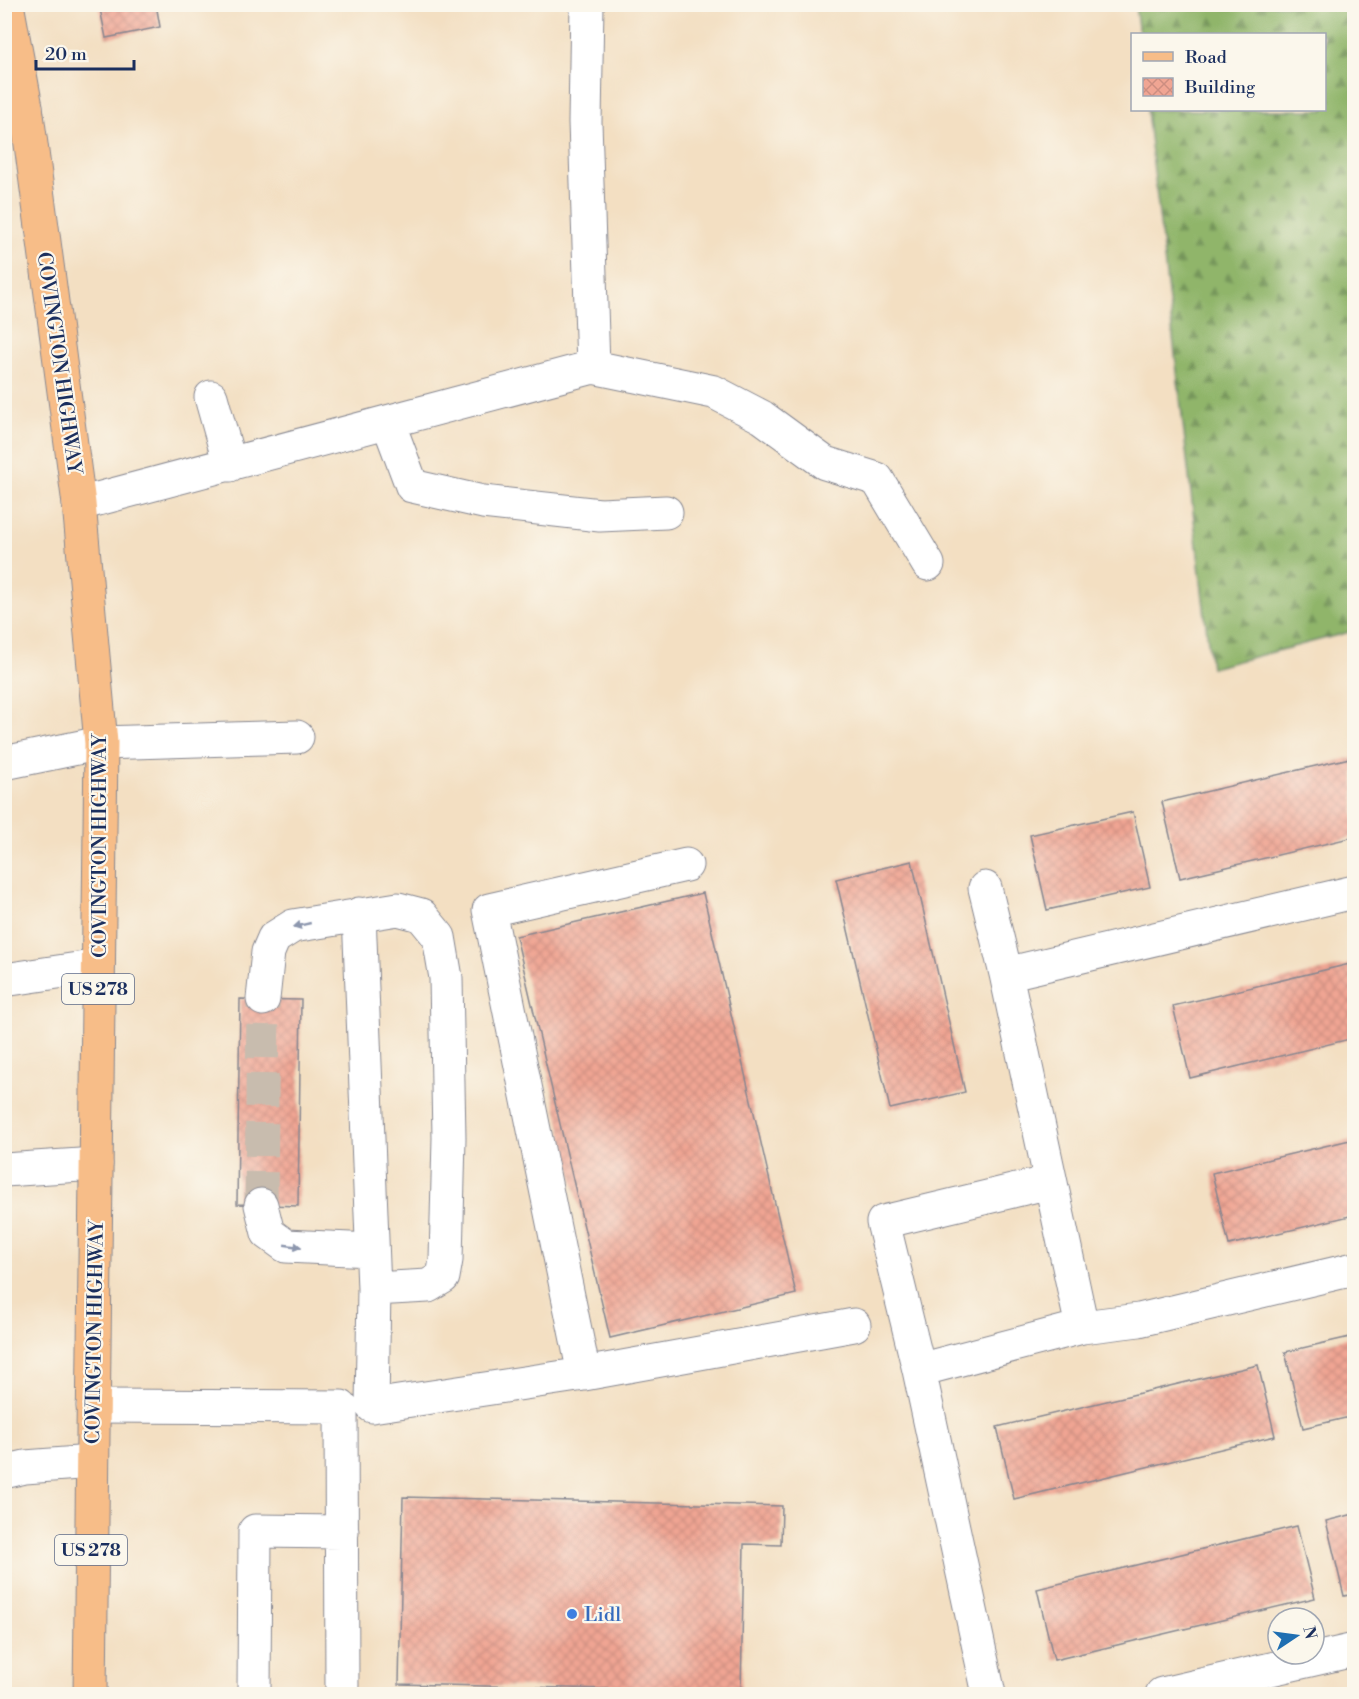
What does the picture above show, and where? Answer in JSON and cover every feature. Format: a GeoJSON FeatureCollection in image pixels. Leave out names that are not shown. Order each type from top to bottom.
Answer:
{"type":"FeatureCollection","features":[{"type":"Feature","properties":{"kind":"main road","name":"COVINGTON HIGHWAY"},"geometry":{"type":"LineString","coordinates":[[7,4],[15,109],[79,504],[101,743],[90,1695]]}},
{"type":"Feature","properties":{"kind":"street"},"geometry":{"type":"LineString","coordinates":[[587,4],[585,122],[593,367]]}},
{"type":"Feature","properties":{"kind":"street"},"geometry":{"type":"LineString","coordinates":[[79,504],[593,367],[714,392],[762,417],[825,462],[878,479],[928,564]]}},
{"type":"Feature","properties":{"kind":"street"},"geometry":{"type":"LineString","coordinates":[[211,396],[230,465]]}},
{"type":"Feature","properties":{"kind":"street"},"geometry":{"type":"LineString","coordinates":[[388,422],[412,486],[483,502],[600,515],[666,512]]}},
{"type":"Feature","properties":{"kind":"street"},"geometry":{"type":"LineString","coordinates":[[4,763],[101,743],[297,737]]}},
{"type":"Feature","properties":{"kind":"street"},"geometry":{"type":"LineString","coordinates":[[584,1374],[489,910],[686,865]]}},
{"type":"Feature","properties":{"kind":"street"},"geometry":{"type":"LineString","coordinates":[[985,888],[1082,1327]]}},
{"type":"Feature","properties":{"kind":"street"},"geometry":{"type":"LineString","coordinates":[[1005,974],[1354,892]]}},
{"type":"Feature","properties":{"kind":"street"},"geometry":{"type":"LineString","coordinates":[[263,999],[268,952],[274,938],[293,926],[398,909],[421,915],[439,937],[446,978],[449,1137],[446,1260],[443,1277],[428,1286],[374,1288]]}},
{"type":"Feature","properties":{"kind":"street"},"geometry":{"type":"LineString","coordinates":[[359,914],[374,1288],[372,1406],[584,1374],[854,1325]]}},
{"type":"Feature","properties":{"kind":"street"},"geometry":{"type":"LineString","coordinates":[[4,980],[98,966]]}},
{"type":"Feature","properties":{"kind":"street"},"geometry":{"type":"LineString","coordinates":[[4,1170],[96,1164]]}},
{"type":"Feature","properties":{"kind":"street"},"geometry":{"type":"LineString","coordinates":[[988,1695],[919,1370],[883,1222],[1050,1182]]}},
{"type":"Feature","properties":{"kind":"street"},"geometry":{"type":"LineString","coordinates":[[261,1205],[268,1233],[286,1246],[372,1250]]}},
{"type":"Feature","properties":{"kind":"street"},"geometry":{"type":"LineString","coordinates":[[919,1370],[1082,1327],[1139,1320],[1354,1269]]}},
{"type":"Feature","properties":{"kind":"street"},"geometry":{"type":"LineString","coordinates":[[93,1406],[341,1407],[342,1695]]}},
{"type":"Feature","properties":{"kind":"street"},"geometry":{"type":"LineString","coordinates":[[4,1472],[25,1467],[92,1462]]}},
{"type":"Feature","properties":{"kind":"street"},"geometry":{"type":"LineString","coordinates":[[254,1695],[255,1531],[342,1532]]}},
{"type":"Feature","properties":{"kind":"street"},"geometry":{"type":"LineString","coordinates":[[1162,1695],[1354,1650]]}},
{"type":"Feature","properties":{"kind":"green space"},"geometry":{"type":"Polygon","coordinates":[[[1135,5],[1354,5],[1354,631],[1211,668],[1147,111],[1326,111],[1326,33],[1139,33],[1135,5]]]}},
{"type":"Feature","properties":{"kind":"building"},"geometry":{"type":"Polygon","coordinates":[[[99,4],[156,4],[160,27],[106,38],[99,4]]]}},
{"type":"Feature","properties":{"kind":"building"},"geometry":{"type":"Polygon","coordinates":[[[1354,757],[1354,837],[1180,878],[1162,802],[1354,757]]]}},
{"type":"Feature","properties":{"kind":"building"},"geometry":{"type":"Polygon","coordinates":[[[1133,812],[1150,887],[1047,910],[1030,835],[1133,812]]]}},
{"type":"Feature","properties":{"kind":"building"},"geometry":{"type":"Polygon","coordinates":[[[912,861],[965,1092],[890,1109],[836,879],[912,861]]]}},
{"type":"Feature","properties":{"kind":"building"},"geometry":{"type":"Polygon","coordinates":[[[703,893],[796,1294],[610,1338],[516,936],[703,893]]]}},
{"type":"Feature","properties":{"kind":"building"},"geometry":{"type":"Polygon","coordinates":[[[1354,963],[1354,1038],[1190,1078],[1173,1006],[1354,963]]]}},
{"type":"Feature","properties":{"kind":"building"},"geometry":{"type":"Polygon","coordinates":[[[240,999],[301,1000],[298,1206],[237,1204],[240,999]]]}},
{"type":"Feature","properties":{"kind":"building"},"geometry":{"type":"Polygon","coordinates":[[[1354,1139],[1354,1215],[1229,1245],[1212,1173],[1354,1139]]]}},
{"type":"Feature","properties":{"kind":"building"},"geometry":{"type":"Polygon","coordinates":[[[1354,1336],[1354,1416],[1303,1428],[1285,1352],[1354,1336]]]}},
{"type":"Feature","properties":{"kind":"building"},"geometry":{"type":"Polygon","coordinates":[[[1258,1365],[1275,1436],[1014,1499],[997,1427],[1258,1365]]]}},
{"type":"Feature","properties":{"kind":"building","name":"Lidl"},"geometry":{"type":"Polygon","coordinates":[[[403,1497],[782,1506],[781,1545],[744,1544],[741,1692],[399,1684],[403,1497]]]}},
{"type":"Feature","properties":{"kind":"building"},"geometry":{"type":"Polygon","coordinates":[[[1354,1514],[1354,1594],[1344,1596],[1326,1521],[1354,1514]]]}},
{"type":"Feature","properties":{"kind":"building"},"geometry":{"type":"Polygon","coordinates":[[[1297,1526],[1315,1598],[1281,1606],[1266,1606],[1266,1610],[1054,1660],[1037,1589],[1297,1526]]]}},
{"type":"Feature","properties":{"kind":"tunnel"},"geometry":{"type":"LineString","coordinates":[[261,1205],[263,999]]}},
{"type":"Feature","properties":{"kind":"place","name":"Lidl"},"geometry":{"type":"Point","coordinates":[572,1614]}}]}
